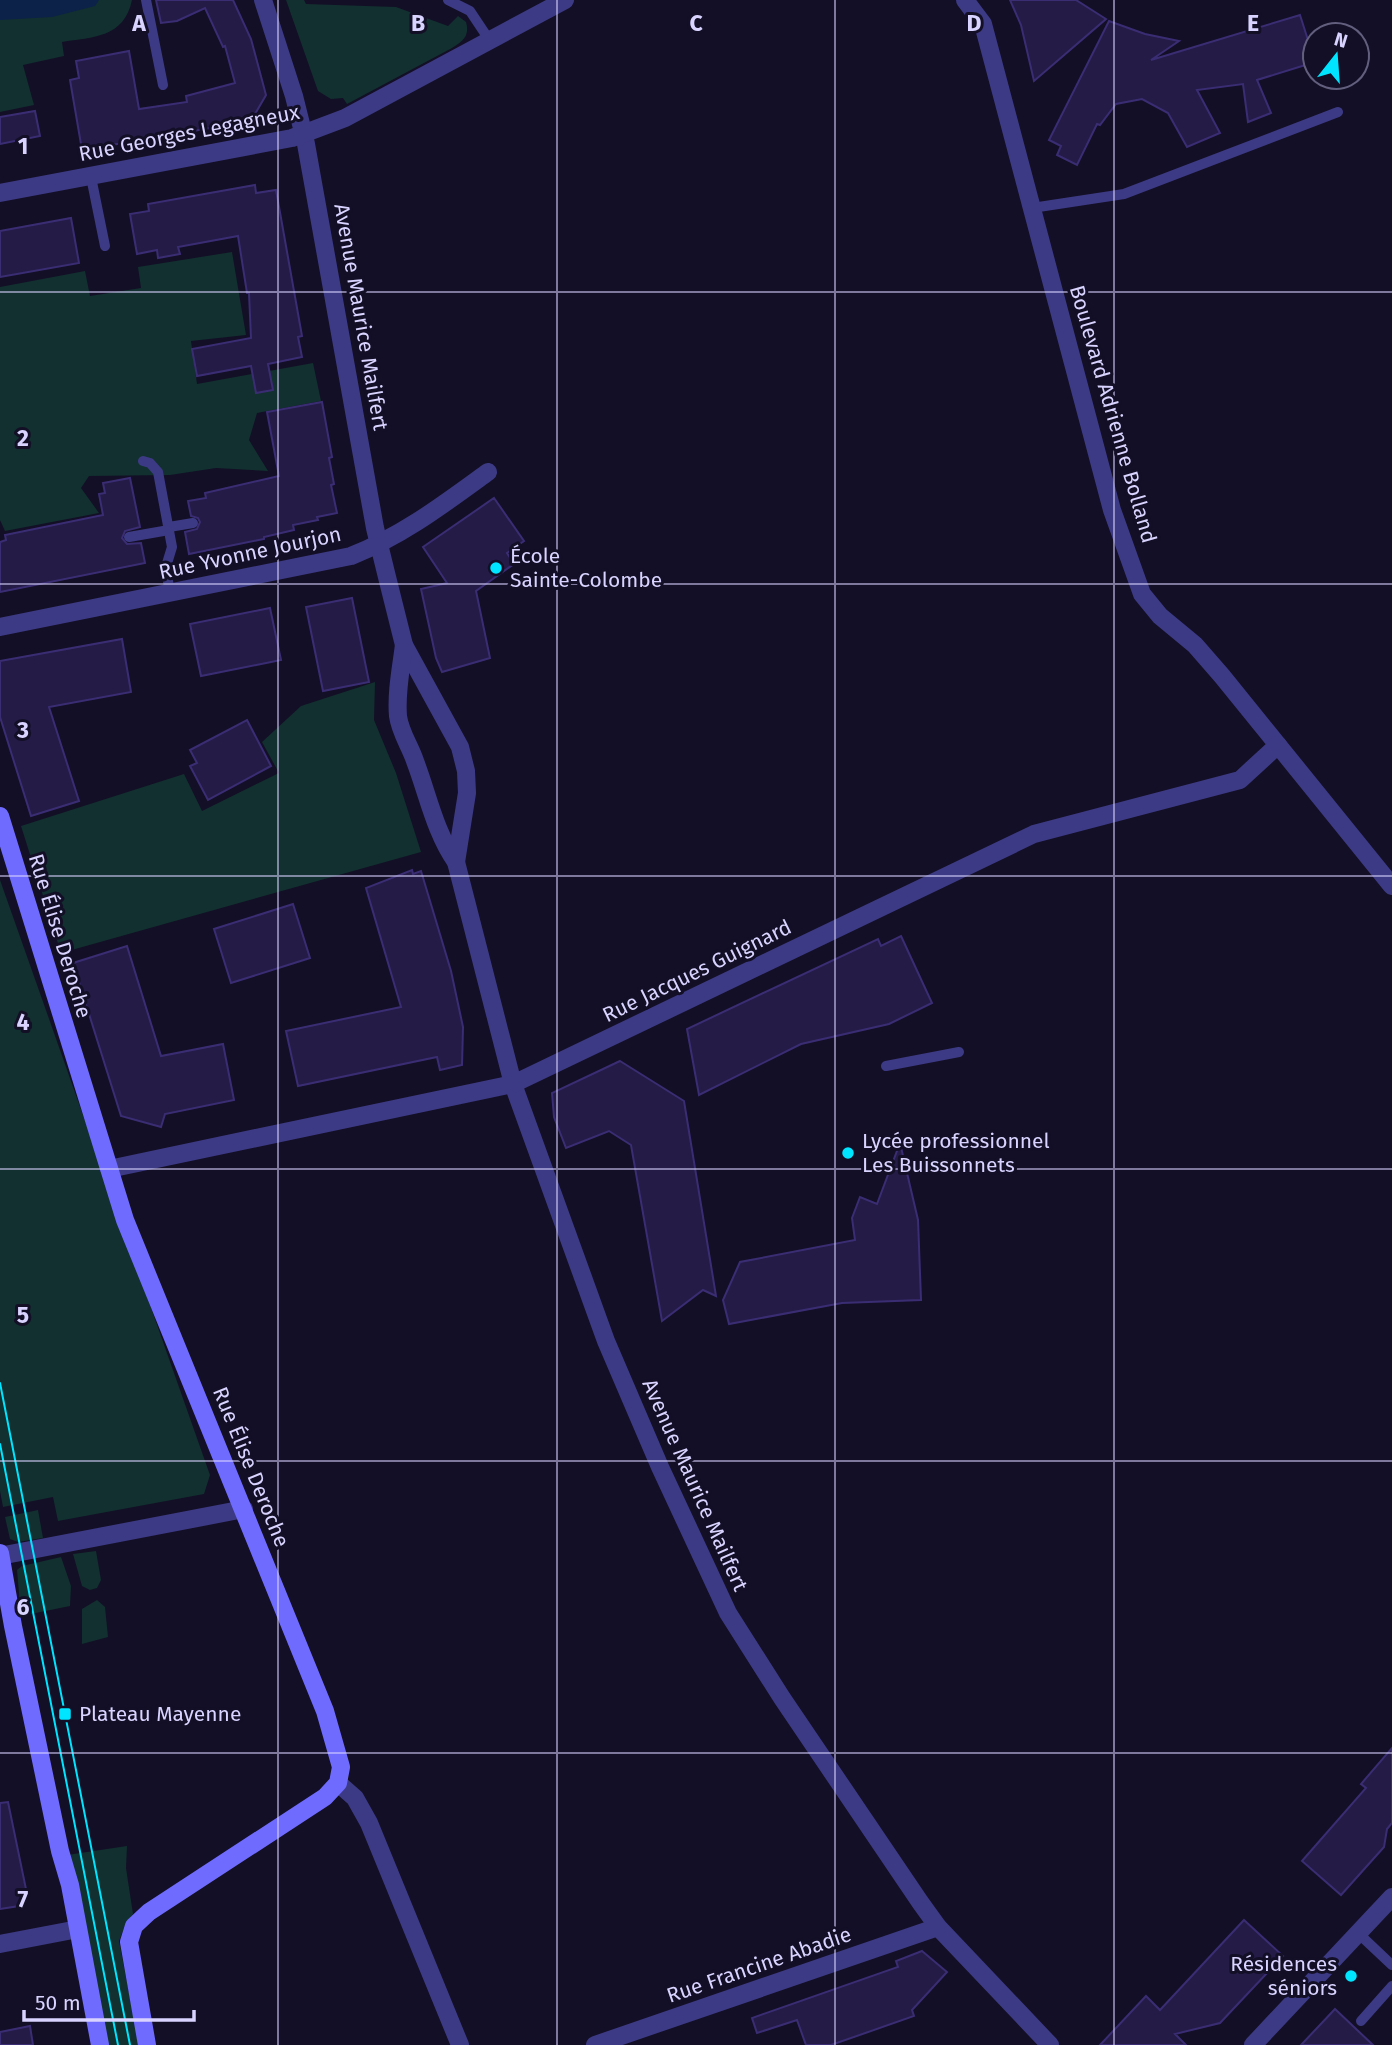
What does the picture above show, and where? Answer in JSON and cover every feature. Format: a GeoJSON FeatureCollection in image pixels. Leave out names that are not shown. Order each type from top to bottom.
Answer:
{"type":"FeatureCollection","features":[{"type":"Feature","properties":{"kind":"main road","name":"Rue Élise Deroche"},"geometry":{"type":"LineString","coordinates":[[0,816],[7,862],[125,1220],[326,1712],[341,1767],[338,1783]]}},
{"type":"Feature","properties":{"kind":"main road"},"geometry":{"type":"LineString","coordinates":[[0,1555],[100,2045]]}},
{"type":"Feature","properties":{"kind":"main road"},"geometry":{"type":"LineString","coordinates":[[147,2045],[129,1942],[134,1926],[149,1912],[325,1797],[338,1783]]}},
{"type":"Feature","properties":{"kind":"street","name":"Avenue Maurice Mailfert"},"geometry":{"type":"LineString","coordinates":[[263,0],[304,134],[379,545],[404,645],[460,747],[466,771],[467,793],[456,862]]}},
{"type":"Feature","properties":{"kind":"street","name":"Rue Georges Legagneux"},"geometry":{"type":"LineString","coordinates":[[0,192],[92,177],[304,134],[345,118],[565,0]]}},
{"type":"Feature","properties":{"kind":"street","name":"Boulevard Adrienne Bolland"},"geometry":{"type":"LineString","coordinates":[[965,0],[984,24],[1112,510],[1142,594],[1160,617],[1195,645],[1392,886]]}},
{"type":"Feature","properties":{"kind":"street","name":"Rue Yvonne Jourjon"},"geometry":{"type":"LineString","coordinates":[[0,627],[351,556],[379,545],[415,524],[488,472]]}},
{"type":"Feature","properties":{"kind":"street","name":"Avenue Maurice Mailfert"},"geometry":{"type":"LineString","coordinates":[[404,645],[398,717],[445,847],[456,862],[513,1084],[606,1341],[660,1467],[728,1613],[782,1698],[939,1927],[1050,2045]]}},
{"type":"Feature","properties":{"kind":"street","name":"Rue Jacques Guignard"},"geometry":{"type":"LineString","coordinates":[[109,1169],[513,1084],[1034,834],[1240,780],[1278,745]]}},
{"type":"Feature","properties":{"kind":"street"},"geometry":{"type":"LineString","coordinates":[[0,1555],[244,1509]]}},
{"type":"Feature","properties":{"kind":"street"},"geometry":{"type":"LineString","coordinates":[[338,1783],[355,1798],[369,1823],[460,2045]]}},
{"type":"Feature","properties":{"kind":"street"},"geometry":{"type":"LineString","coordinates":[[1253,2045],[1392,1896]]}},
{"type":"Feature","properties":{"kind":"street","name":"Rue Francine Abadie"},"geometry":{"type":"LineString","coordinates":[[595,2045],[939,1927]]}},
{"type":"Feature","properties":{"kind":"street"},"geometry":{"type":"LineString","coordinates":[[0,1944],[78,1929]]}},
{"type":"Feature","properties":{"kind":"lane"},"geometry":{"type":"LineString","coordinates":[[146,0],[163,85]]}},
{"type":"Feature","properties":{"kind":"lane"},"geometry":{"type":"LineString","coordinates":[[448,0],[470,12],[490,41]]}},
{"type":"Feature","properties":{"kind":"lane"},"geometry":{"type":"LineString","coordinates":[[1032,208],[1124,194],[1338,112]]}},
{"type":"Feature","properties":{"kind":"lane"},"geometry":{"type":"LineString","coordinates":[[92,177],[105,246]]}},
{"type":"Feature","properties":{"kind":"lane"},"geometry":{"type":"LineString","coordinates":[[143,461],[150,463],[159,472],[172,547],[165,569],[171,593]]}},
{"type":"Feature","properties":{"kind":"lane"},"geometry":{"type":"LineString","coordinates":[[129,537],[192,523]]}},
{"type":"Feature","properties":{"kind":"lane"},"geometry":{"type":"LineString","coordinates":[[886,1066],[959,1052]]}},
{"type":"Feature","properties":{"kind":"lane"},"geometry":{"type":"LineString","coordinates":[[1358,1933],[1392,1965]]}},
{"type":"Feature","properties":{"kind":"lane"},"geometry":{"type":"LineString","coordinates":[[1361,2021],[1392,1986]]}},
{"type":"Feature","properties":{"kind":"green space"},"geometry":{"type":"Polygon","coordinates":[[[0,0],[132,0],[128,13],[115,29],[96,37],[62,42],[64,56],[23,65],[34,105],[0,112],[0,0]]]}},
{"type":"Feature","properties":{"kind":"green space"},"geometry":{"type":"Polygon","coordinates":[[[286,0],[304,0],[306,4],[396,7],[448,26],[458,16],[466,22],[467,31],[462,40],[452,48],[347,104],[343,98],[331,99],[318,91],[286,0]]]}},
{"type":"Feature","properties":{"kind":"green space"},"geometry":{"type":"Polygon","coordinates":[[[232,252],[246,335],[191,341],[197,384],[313,363],[321,401],[257,413],[249,440],[268,471],[216,468],[170,475],[89,476],[81,488],[99,513],[5,531],[0,520],[0,287],[85,271],[90,296],[141,288],[138,267],[232,252]]]}},
{"type":"Feature","properties":{"kind":"green space"},"geometry":{"type":"Polygon","coordinates":[[[375,682],[374,720],[396,773],[421,852],[61,953],[21,826],[184,774],[202,811],[279,773],[262,742],[301,706],[375,682]]]}},
{"type":"Feature","properties":{"kind":"green space"},"geometry":{"type":"Polygon","coordinates":[[[0,880],[210,1475],[204,1494],[58,1521],[53,1497],[3,1507],[0,1491],[0,880]]]}},
{"type":"Feature","properties":{"kind":"green space"},"geometry":{"type":"Polygon","coordinates":[[[38,1510],[43,1538],[18,1542],[10,1539],[5,1517],[38,1510]]]}},
{"type":"Feature","properties":{"kind":"green space"},"geometry":{"type":"Polygon","coordinates":[[[96,1551],[101,1580],[97,1588],[90,1590],[82,1586],[73,1554],[96,1551]]]}},
{"type":"Feature","properties":{"kind":"green space"},"geometry":{"type":"Polygon","coordinates":[[[61,1557],[71,1586],[70,1606],[21,1616],[17,1570],[22,1566],[61,1557]]]}},
{"type":"Feature","properties":{"kind":"green space"},"geometry":{"type":"Polygon","coordinates":[[[97,1600],[105,1607],[108,1637],[82,1644],[82,1609],[97,1600]]]}},
{"type":"Feature","properties":{"kind":"green space"},"geometry":{"type":"Polygon","coordinates":[[[127,1846],[126,1868],[133,1914],[119,1941],[139,2045],[108,2045],[67,1855],[127,1846]]]}},
{"type":"Feature","properties":{"kind":"water"},"geometry":{"type":"Polygon","coordinates":[[[0,0],[99,0],[95,6],[52,17],[0,20],[0,0]]]}},
{"type":"Feature","properties":{"kind":"building"},"geometry":{"type":"Polygon","coordinates":[[[156,0],[233,0],[251,39],[266,95],[251,121],[82,150],[70,80],[79,78],[76,61],[129,51],[139,109],[187,102],[186,96],[235,83],[225,46],[223,47],[205,8],[177,21],[161,23],[156,0]]]}},
{"type":"Feature","properties":{"kind":"building"},"geometry":{"type":"Polygon","coordinates":[[[1010,0],[1076,0],[1106,19],[1034,81],[1021,25],[1010,0]]]}},
{"type":"Feature","properties":{"kind":"building"},"geometry":{"type":"Polygon","coordinates":[[[1300,15],[1302,21],[1301,66],[1257,80],[1271,113],[1248,122],[1243,84],[1197,90],[1220,133],[1187,147],[1168,113],[1142,99],[1116,104],[1100,125],[1097,124],[1077,165],[1057,155],[1061,146],[1049,140],[1109,21],[1145,34],[1179,41],[1151,60],[1300,15]]]}},
{"type":"Feature","properties":{"kind":"building"},"geometry":{"type":"Polygon","coordinates":[[[35,111],[40,136],[0,144],[0,117],[35,111]]]}},
{"type":"Feature","properties":{"kind":"building"},"geometry":{"type":"Polygon","coordinates":[[[255,185],[256,193],[276,190],[302,336],[298,337],[302,357],[268,364],[273,390],[256,393],[251,366],[197,376],[192,349],[251,338],[249,293],[238,236],[178,247],[180,254],[158,258],[157,250],[137,254],[130,214],[149,211],[148,204],[255,185]]]}},
{"type":"Feature","properties":{"kind":"building"},"geometry":{"type":"Polygon","coordinates":[[[71,218],[79,263],[0,277],[0,231],[71,218]]]}},
{"type":"Feature","properties":{"kind":"building"},"geometry":{"type":"Polygon","coordinates":[[[322,402],[332,457],[329,458],[334,484],[331,485],[337,513],[293,525],[294,530],[264,539],[189,554],[185,532],[197,529],[200,522],[198,518],[191,516],[188,501],[206,498],[205,493],[279,476],[267,412],[322,402]]]}},
{"type":"Feature","properties":{"kind":"building"},"geometry":{"type":"Polygon","coordinates":[[[130,478],[140,527],[125,531],[122,538],[127,544],[141,543],[145,563],[0,592],[0,542],[6,540],[5,535],[103,515],[99,494],[105,493],[103,483],[130,478]]]}},
{"type":"Feature","properties":{"kind":"building"},"geometry":{"type":"Polygon","coordinates":[[[494,498],[524,541],[507,553],[514,564],[476,591],[490,658],[442,672],[436,658],[421,589],[447,583],[423,547],[494,498]]]}},
{"type":"Feature","properties":{"kind":"building"},"geometry":{"type":"Polygon","coordinates":[[[352,598],[369,682],[323,691],[306,607],[352,598]]]}},
{"type":"Feature","properties":{"kind":"building"},"geometry":{"type":"Polygon","coordinates":[[[270,608],[281,660],[201,676],[190,624],[270,608]]]}},
{"type":"Feature","properties":{"kind":"building"},"geometry":{"type":"Polygon","coordinates":[[[122,639],[131,692],[49,707],[79,801],[31,816],[0,717],[0,661],[122,639]]]}},
{"type":"Feature","properties":{"kind":"building"},"geometry":{"type":"Polygon","coordinates":[[[247,720],[271,766],[208,800],[190,766],[197,763],[190,750],[247,720]]]}},
{"type":"Feature","properties":{"kind":"building"},"geometry":{"type":"Polygon","coordinates":[[[412,870],[413,874],[421,871],[451,971],[463,1027],[462,1065],[440,1070],[437,1057],[298,1086],[286,1031],[401,1007],[366,888],[412,870]]]}},
{"type":"Feature","properties":{"kind":"building"},"geometry":{"type":"Polygon","coordinates":[[[293,904],[310,958],[231,983],[214,929],[293,904]]]}},
{"type":"Feature","properties":{"kind":"building"},"geometry":{"type":"Polygon","coordinates":[[[901,936],[932,1003],[889,1024],[801,1044],[699,1095],[687,1029],[878,939],[881,946],[901,936]]]}},
{"type":"Feature","properties":{"kind":"building"},"geometry":{"type":"Polygon","coordinates":[[[127,946],[161,1056],[223,1044],[234,1100],[165,1114],[161,1127],[121,1116],[73,963],[127,946]]]}},
{"type":"Feature","properties":{"kind":"building"},"geometry":{"type":"Polygon","coordinates":[[[620,1061],[684,1101],[716,1296],[703,1290],[662,1321],[631,1145],[609,1131],[566,1148],[554,1117],[552,1093],[620,1061]]]}},
{"type":"Feature","properties":{"kind":"building"},"geometry":{"type":"Polygon","coordinates":[[[900,1143],[918,1220],[921,1300],[842,1303],[729,1324],[723,1300],[740,1262],[855,1240],[852,1218],[860,1197],[877,1204],[900,1143]]]}},
{"type":"Feature","properties":{"kind":"building"},"geometry":{"type":"Polygon","coordinates":[[[1392,1748],[1392,1823],[1387,1829],[1384,1847],[1341,1895],[1302,1861],[1366,1788],[1361,1784],[1392,1748]]]}},
{"type":"Feature","properties":{"kind":"building"},"geometry":{"type":"Polygon","coordinates":[[[8,1802],[27,1894],[19,1906],[0,1909],[0,1803],[8,1802]]]}},
{"type":"Feature","properties":{"kind":"building"},"geometry":{"type":"Polygon","coordinates":[[[1244,1920],[1283,1956],[1220,2023],[1175,2034],[1186,2045],[1100,2045],[1146,1996],[1160,2010],[1244,1920]]]}},
{"type":"Feature","properties":{"kind":"building"},"geometry":{"type":"Polygon","coordinates":[[[922,1951],[947,1972],[912,2010],[914,2016],[831,2045],[806,2045],[797,2020],[757,2033],[752,2018],[898,1967],[896,1961],[922,1951]]]}},
{"type":"Feature","properties":{"kind":"building"},"geometry":{"type":"Polygon","coordinates":[[[1335,2009],[1373,2045],[1301,2045],[1335,2009]]]}},
{"type":"Feature","properties":{"kind":"building"},"geometry":{"type":"Polygon","coordinates":[[[30,2026],[33,2045],[0,2045],[0,2032],[30,2026]]]}},
{"type":"Feature","properties":{"kind":"tram line"},"geometry":{"type":"LineString","coordinates":[[0,1383],[130,2045]]}},
{"type":"Feature","properties":{"kind":"tram line"},"geometry":{"type":"LineString","coordinates":[[0,1444],[118,2045]]}},
{"type":"Feature","properties":{"kind":"place","name":"École Sainte-Colombe"},"geometry":{"type":"Point","coordinates":[496,568]}},
{"type":"Feature","properties":{"kind":"place","name":"Lycée professionnel Les Buissonnets"},"geometry":{"type":"Point","coordinates":[848,1153]}},
{"type":"Feature","properties":{"kind":"place","name":"Plateau Mayenne"},"geometry":{"type":"Point","coordinates":[65,1714]}},
{"type":"Feature","properties":{"kind":"place","name":"Résidences séniors"},"geometry":{"type":"Point","coordinates":[1351,1976]}}]}
